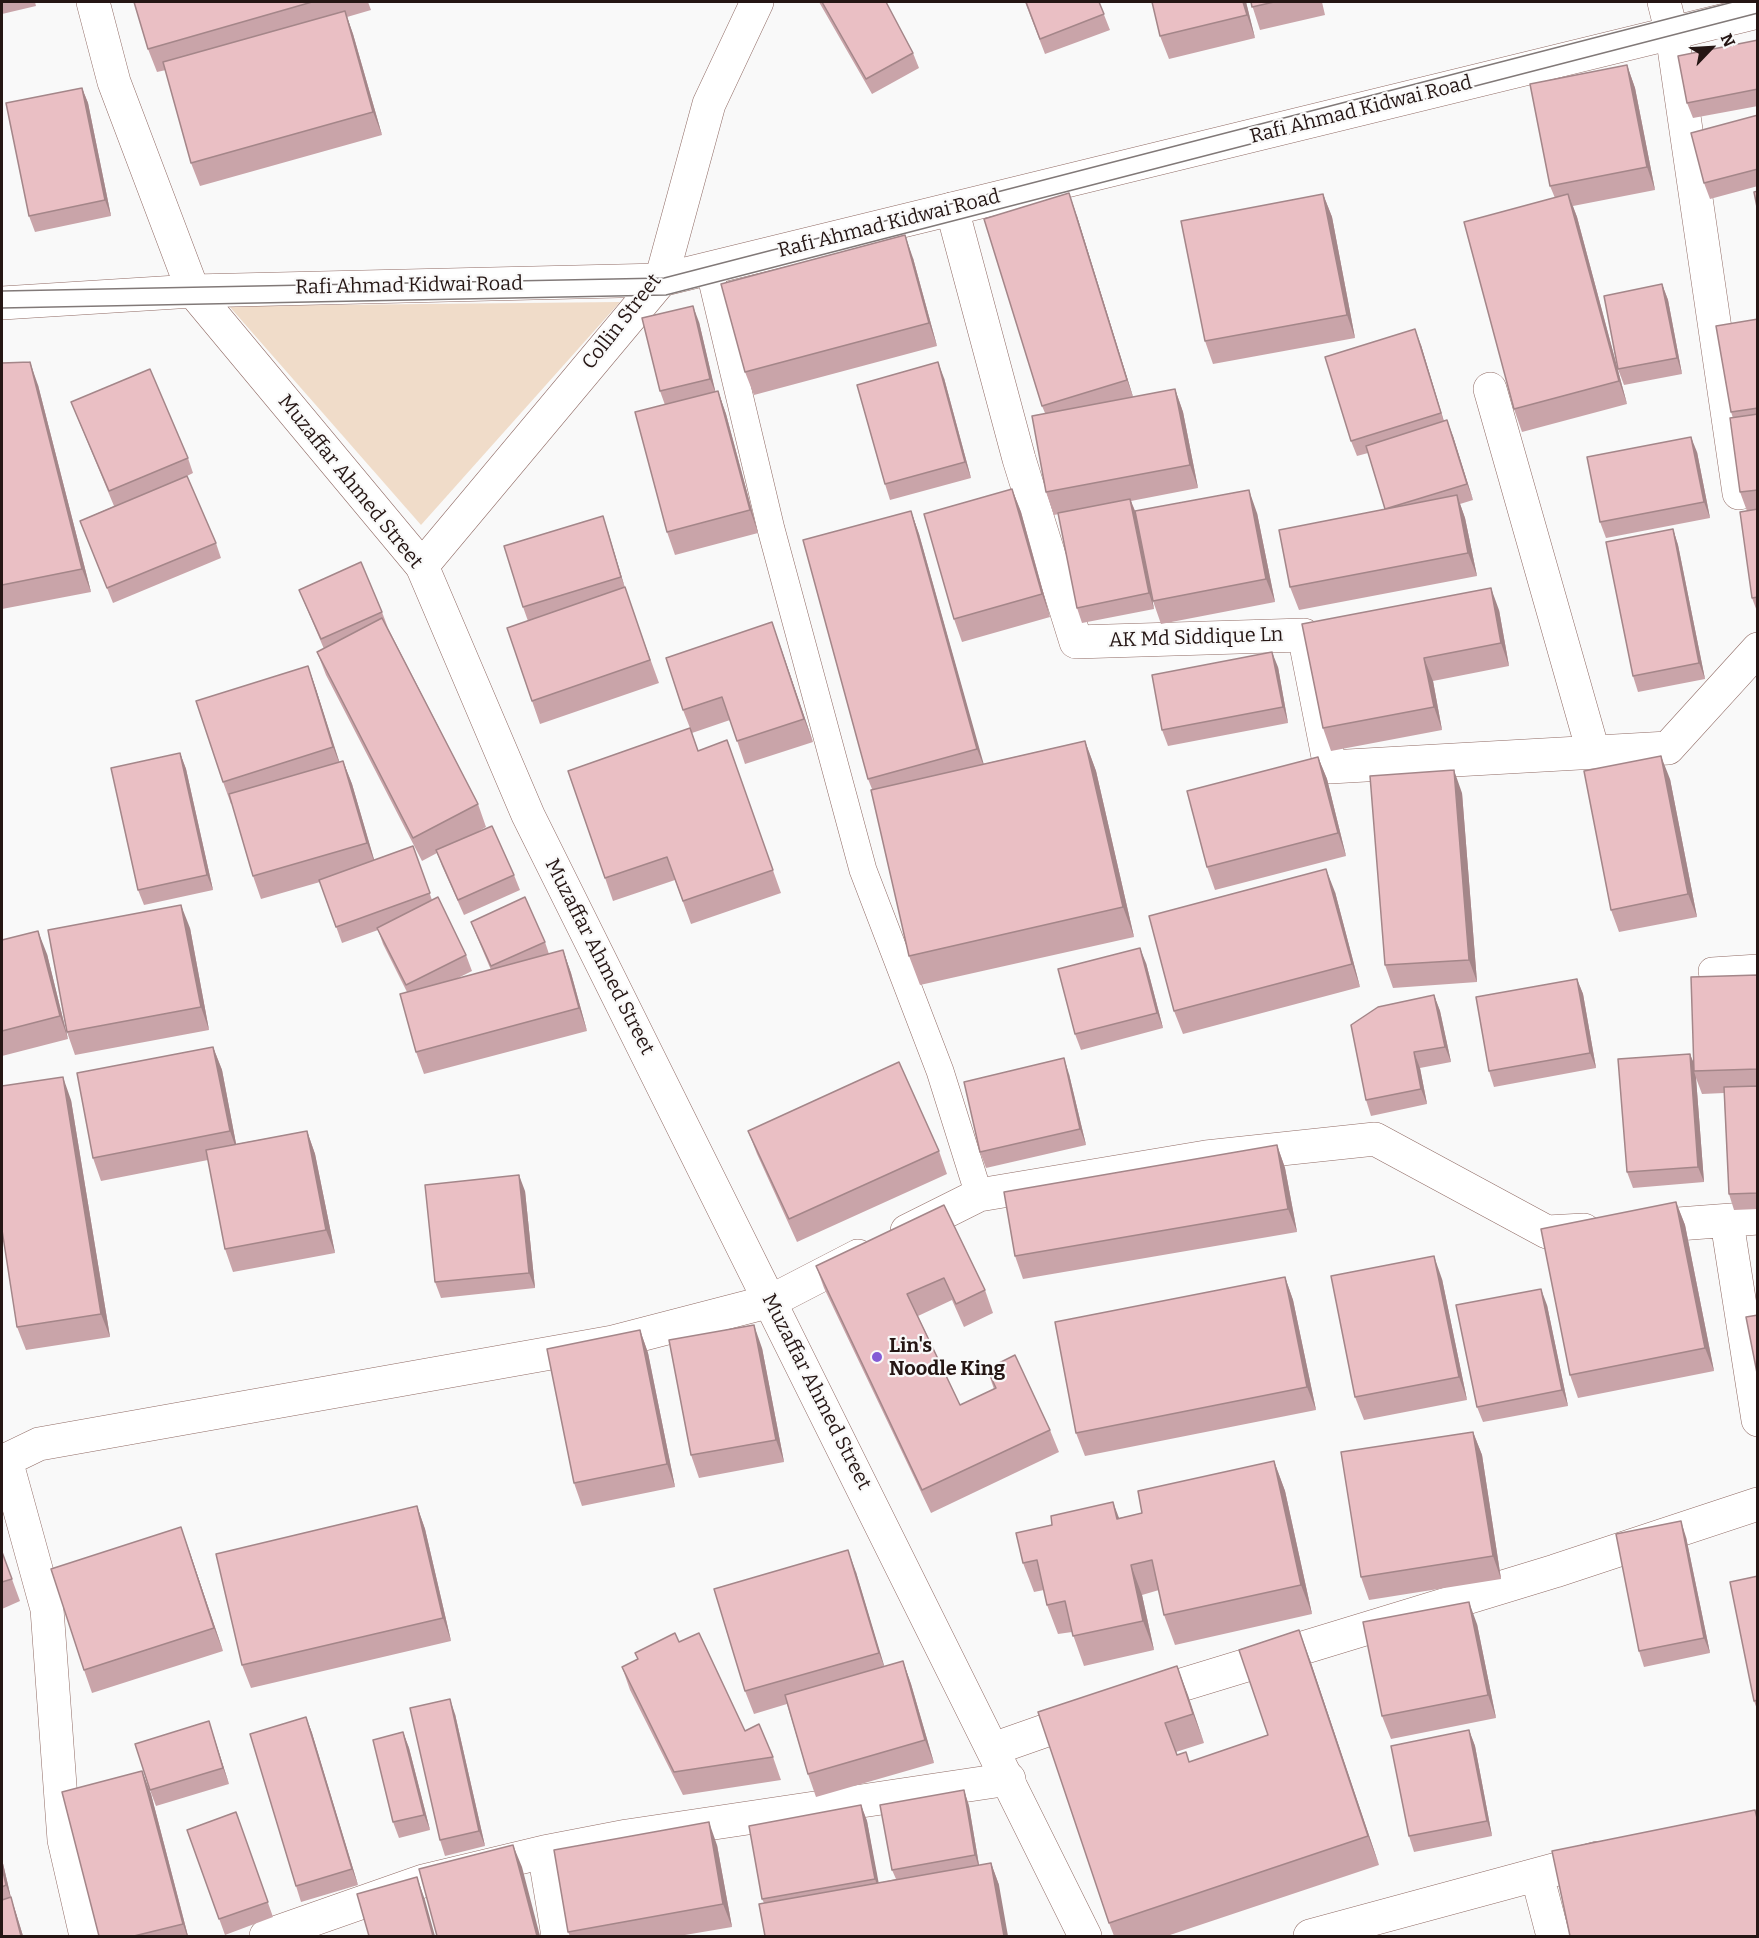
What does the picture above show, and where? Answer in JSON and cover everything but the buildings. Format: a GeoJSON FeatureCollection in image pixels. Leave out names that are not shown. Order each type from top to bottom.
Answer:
{"type":"FeatureCollection","features":[{"type":"Feature","properties":{"kind":"street","name":"Muzaffar Ahmed Street"},"geometry":{"type":"LineString","coordinates":[[93,2],[114,82],[193,291],[422,566],[528,815],[1085,1936]]}},
{"type":"Feature","properties":{"kind":"street","name":"Collin Street"},"geometry":{"type":"LineString","coordinates":[[422,566],[661,280],[709,104],[757,2]]}},
{"type":"Feature","properties":{"kind":"street"},"geometry":{"type":"LineString","coordinates":[[1664,2],[1672,34],[1738,493]]}},
{"type":"Feature","properties":{"kind":"street","name":"Rafi Ahmad Kidwai Road"},"geometry":{"type":"LineString","coordinates":[[2,303],[193,291],[661,280],[1758,12]]}},
{"type":"Feature","properties":{"kind":"street","name":"AK Md Siddique Ln"},"geometry":{"type":"LineString","coordinates":[[952,209],[1019,459],[1076,642],[1304,635],[1330,767],[1668,748],[1758,650]]}},
{"type":"Feature","properties":{"kind":"street"},"geometry":{"type":"LineString","coordinates":[[1490,389],[1593,751]]}},
{"type":"Feature","properties":{"kind":"street"},"geometry":{"type":"LineString","coordinates":[[86,1936],[64,1840],[47,1609],[4,1461],[39,1443],[613,1342],[771,1301],[979,1195],[1206,1157],[1375,1139],[1547,1232],[1742,1220],[1758,1420]]}},
{"type":"Feature","properties":{"kind":"street"},"geometry":{"type":"LineString","coordinates":[[993,1749],[1184,1682],[1543,1575],[1758,1504]]}},
{"type":"Feature","properties":{"kind":"street"},"geometry":{"type":"LineString","coordinates":[[266,1936],[423,1881],[544,1852],[627,1836],[1009,1779]]}},
{"type":"Feature","properties":{"kind":"street"},"geometry":{"type":"LineString","coordinates":[[1310,1936],[1628,1850]]}},
{"type":"Feature","properties":{"kind":"street"},"geometry":{"type":"LineString","coordinates":[[544,1852],[558,1936]]}},
{"type":"Feature","properties":{"kind":"street"},"geometry":{"type":"LineString","coordinates":[[1537,1875],[1553,1936]]}},
{"type":"Feature","properties":{"kind":"lane"},"geometry":{"type":"LineString","coordinates":[[709,268],[771,529],[863,870],[940,1071],[979,1195]]}},
{"type":"Feature","properties":{"kind":"lane"},"geometry":{"type":"LineString","coordinates":[[1712,971],[1758,968]]}},
{"type":"Feature","properties":{"kind":"shaded area"},"geometry":{"type":"Polygon","coordinates":[[[620,302],[421,525],[229,306],[620,302]]]}},
{"type":"Feature","properties":{"kind":"tram line"},"geometry":{"type":"LineString","coordinates":[[2,291],[664,278],[1733,2]]}},
{"type":"Feature","properties":{"kind":"tram line"},"geometry":{"type":"LineString","coordinates":[[2,308],[666,295],[1758,13]]}},
{"type":"Feature","properties":{"kind":"place","name":"Lin's Noodle King"},"geometry":{"type":"Point","coordinates":[877,1357]}}]}
